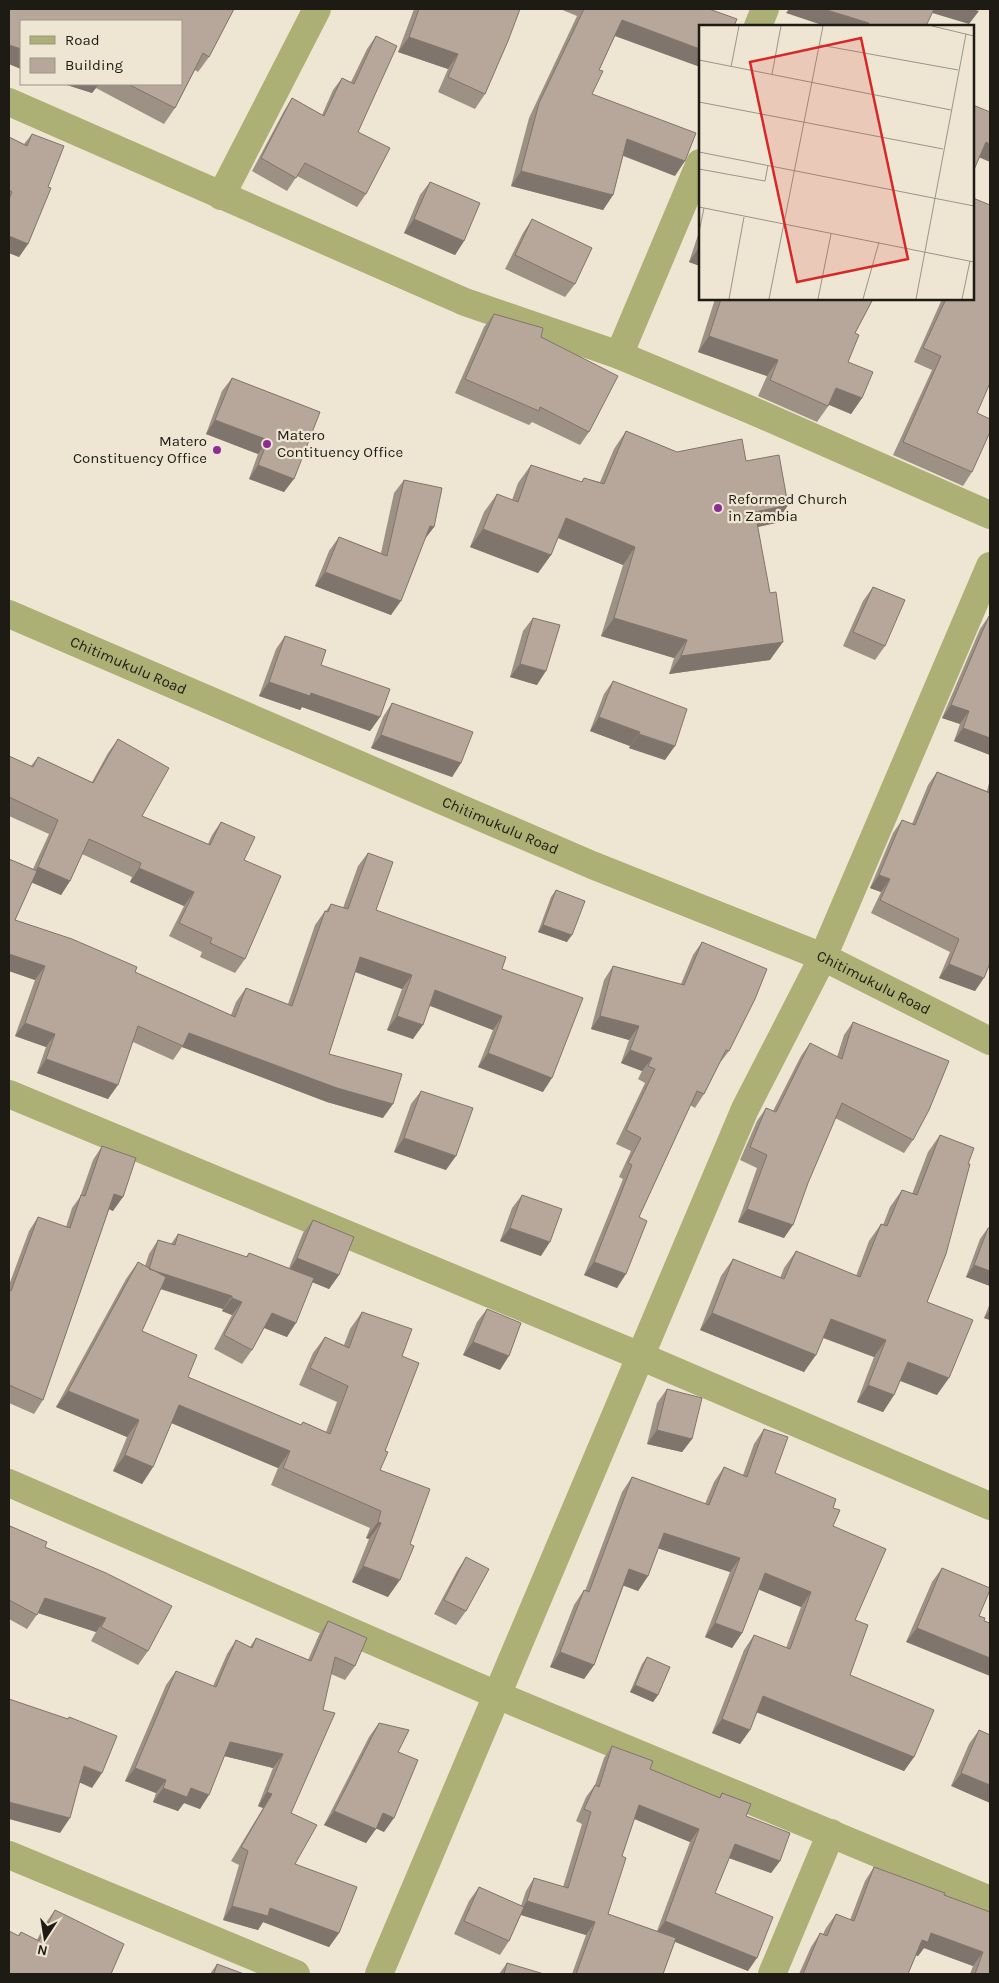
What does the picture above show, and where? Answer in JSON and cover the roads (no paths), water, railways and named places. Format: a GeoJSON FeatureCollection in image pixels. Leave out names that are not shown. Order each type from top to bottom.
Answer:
{"type":"FeatureCollection","features":[{"type":"Feature","properties":{"kind":"street"},"geometry":{"type":"LineString","coordinates":[[221,196],[317,9]]}},
{"type":"Feature","properties":{"kind":"street"},"geometry":{"type":"LineString","coordinates":[[758,25],[765,9]]}},
{"type":"Feature","properties":{"kind":"street"},"geometry":{"type":"LineString","coordinates":[[9,102],[465,302],[620,355],[751,410],[990,515]]}},
{"type":"Feature","properties":{"kind":"street"},"geometry":{"type":"LineString","coordinates":[[620,355],[699,165]]}},
{"type":"Feature","properties":{"kind":"street"},"geometry":{"type":"LineString","coordinates":[[379,1974],[745,1109],[823,957],[990,566]]}},
{"type":"Feature","properties":{"kind":"street","name":"Chitimukulu Road"},"geometry":{"type":"LineString","coordinates":[[9,614],[592,865],[823,957],[990,1041]]}},
{"type":"Feature","properties":{"kind":"street"},"geometry":{"type":"LineString","coordinates":[[9,1094],[640,1356],[990,1506]]}},
{"type":"Feature","properties":{"kind":"street"},"geometry":{"type":"LineString","coordinates":[[9,1483],[497,1695],[990,1900]]}},
{"type":"Feature","properties":{"kind":"street"},"geometry":{"type":"LineString","coordinates":[[772,1974],[831,1834]]}},
{"type":"Feature","properties":{"kind":"street"},"geometry":{"type":"LineString","coordinates":[[9,1855],[296,1974]]}},
{"type":"Feature","properties":{"kind":"place","name":"Matero Contituency Office"},"geometry":{"type":"Point","coordinates":[267,444]}},
{"type":"Feature","properties":{"kind":"place","name":"Matero Constituency Office"},"geometry":{"type":"Point","coordinates":[217,450]}},
{"type":"Feature","properties":{"kind":"place","name":"Reformed Church in Zambia"},"geometry":{"type":"Point","coordinates":[718,508]}}]}
